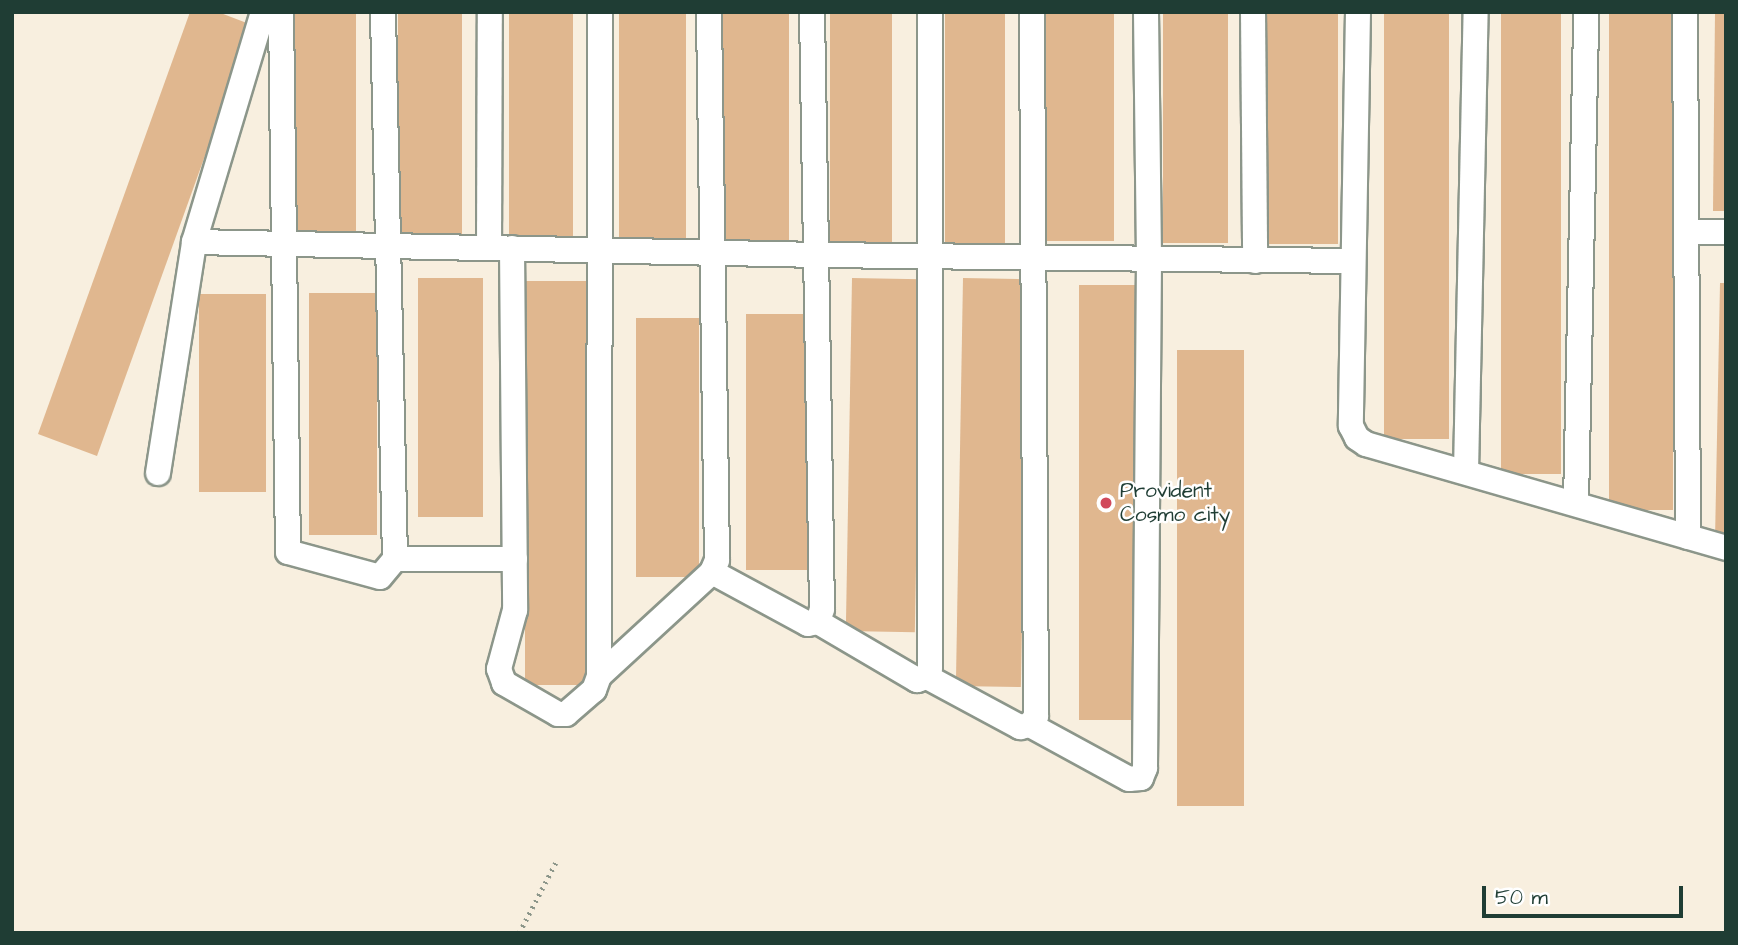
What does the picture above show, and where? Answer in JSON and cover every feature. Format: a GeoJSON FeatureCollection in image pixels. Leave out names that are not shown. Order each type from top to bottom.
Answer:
{"type":"FeatureCollection","features":[{"type":"Feature","properties":{"kind":"street"},"geometry":{"type":"LineString","coordinates":[[158,473],[194,242],[263,12]]}},
{"type":"Feature","properties":{"kind":"street"},"geometry":{"type":"LineString","coordinates":[[281,12],[288,552],[380,578],[394,559],[383,12]]}},
{"type":"Feature","properties":{"kind":"street"},"geometry":{"type":"LineString","coordinates":[[490,12],[515,559],[515,610],[499,670],[504,683],[558,714],[566,714],[594,690],[599,676],[600,12]]}},
{"type":"Feature","properties":{"kind":"street"},"geometry":{"type":"LineString","coordinates":[[599,676],[712,572],[719,547],[709,12]]}},
{"type":"Feature","properties":{"kind":"street"},"geometry":{"type":"LineString","coordinates":[[813,12],[822,609],[818,622]]}},
{"type":"Feature","properties":{"kind":"street"},"geometry":{"type":"LineString","coordinates":[[927,677],[930,654],[930,12]]}},
{"type":"Feature","properties":{"kind":"street"},"geometry":{"type":"LineString","coordinates":[[1030,725],[1037,716],[1036,257],[1032,12]]}},
{"type":"Feature","properties":{"kind":"street"},"geometry":{"type":"LineString","coordinates":[[712,572],[808,624],[818,622],[917,680],[927,677],[1020,727],[1030,725],[1129,779],[1141,778],[1145,768],[1149,258],[1146,12]]}},
{"type":"Feature","properties":{"kind":"street"},"geometry":{"type":"LineString","coordinates":[[1253,12],[1255,261]]}},
{"type":"Feature","properties":{"kind":"street"},"geometry":{"type":"LineString","coordinates":[[1358,12],[1351,426],[1357,438],[1366,444],[1726,548]]}},
{"type":"Feature","properties":{"kind":"street"},"geometry":{"type":"LineString","coordinates":[[1466,472],[1476,12]]}},
{"type":"Feature","properties":{"kind":"street"},"geometry":{"type":"LineString","coordinates":[[1576,503],[1586,12]]}},
{"type":"Feature","properties":{"kind":"street"},"geometry":{"type":"LineString","coordinates":[[1685,12],[1688,537]]}},
{"type":"Feature","properties":{"kind":"street"},"geometry":{"type":"LineString","coordinates":[[1686,232],[1726,232]]}},
{"type":"Feature","properties":{"kind":"street"},"geometry":{"type":"LineString","coordinates":[[194,242],[818,255],[1352,261]]}},
{"type":"Feature","properties":{"kind":"street"},"geometry":{"type":"LineString","coordinates":[[394,559],[515,559]]}},
{"type":"Feature","properties":{"kind":"path"},"geometry":{"type":"LineString","coordinates":[[519,933],[557,860]]}},
{"type":"Feature","properties":{"kind":"building"},"geometry":{"type":"Polygon","coordinates":[[[190,12],[218,12],[252,25],[97,456],[38,434],[190,12]]]}},
{"type":"Feature","properties":{"kind":"building"},"geometry":{"type":"Polygon","coordinates":[[[293,12],[356,12],[356,234],[293,234],[293,12]]]}},
{"type":"Feature","properties":{"kind":"building"},"geometry":{"type":"Polygon","coordinates":[[[398,12],[462,12],[462,235],[398,235],[398,12]]]}},
{"type":"Feature","properties":{"kind":"building"},"geometry":{"type":"Polygon","coordinates":[[[509,12],[573,12],[573,239],[509,239],[509,12]]]}},
{"type":"Feature","properties":{"kind":"building"},"geometry":{"type":"Polygon","coordinates":[[[619,12],[686,12],[686,239],[619,239],[619,12]]]}},
{"type":"Feature","properties":{"kind":"building"},"geometry":{"type":"Polygon","coordinates":[[[718,12],[789,12],[789,246],[718,246],[718,12]]]}},
{"type":"Feature","properties":{"kind":"building"},"geometry":{"type":"Polygon","coordinates":[[[830,12],[892,12],[892,243],[830,243],[830,12]]]}},
{"type":"Feature","properties":{"kind":"building"},"geometry":{"type":"Polygon","coordinates":[[[945,12],[1005,12],[1005,243],[945,243],[945,12]]]}},
{"type":"Feature","properties":{"kind":"building"},"geometry":{"type":"Polygon","coordinates":[[[1045,12],[1114,12],[1114,241],[1045,241],[1045,12]]]}},
{"type":"Feature","properties":{"kind":"building"},"geometry":{"type":"Polygon","coordinates":[[[1163,12],[1228,12],[1228,243],[1163,243],[1163,12]]]}},
{"type":"Feature","properties":{"kind":"building"},"geometry":{"type":"Polygon","coordinates":[[[1262,12],[1338,12],[1338,244],[1262,244],[1262,12]]]}},
{"type":"Feature","properties":{"kind":"building"},"geometry":{"type":"Polygon","coordinates":[[[1384,12],[1449,12],[1449,439],[1384,439],[1384,12]]]}},
{"type":"Feature","properties":{"kind":"building"},"geometry":{"type":"Polygon","coordinates":[[[1501,12],[1561,12],[1561,474],[1501,474],[1501,12]]]}},
{"type":"Feature","properties":{"kind":"building"},"geometry":{"type":"Polygon","coordinates":[[[1609,12],[1673,12],[1673,510],[1609,510],[1609,12]]]}},
{"type":"Feature","properties":{"kind":"building"},"geometry":{"type":"Polygon","coordinates":[[[1715,12],[1726,12],[1726,211],[1713,211],[1715,12]]]}},
{"type":"Feature","properties":{"kind":"building"},"geometry":{"type":"Polygon","coordinates":[[[418,278],[483,278],[483,517],[418,517],[418,278]]]}},
{"type":"Feature","properties":{"kind":"building"},"geometry":{"type":"Polygon","coordinates":[[[852,278],[921,279],[915,632],[846,631],[852,278]]]}},
{"type":"Feature","properties":{"kind":"building"},"geometry":{"type":"Polygon","coordinates":[[[963,278],[1028,279],[1021,687],[956,686],[963,278]]]}},
{"type":"Feature","properties":{"kind":"building"},"geometry":{"type":"Polygon","coordinates":[[[525,281],[591,281],[591,685],[525,685],[525,281]]]}},
{"type":"Feature","properties":{"kind":"building"},"geometry":{"type":"Polygon","coordinates":[[[1720,283],[1726,283],[1726,540],[1715,540],[1720,283]]]}},
{"type":"Feature","properties":{"kind":"building","name":"Provident Cosmo city"},"geometry":{"type":"Polygon","coordinates":[[[1079,285],[1137,285],[1137,720],[1079,720],[1079,285]]]}},
{"type":"Feature","properties":{"kind":"building"},"geometry":{"type":"Polygon","coordinates":[[[309,293],[377,293],[377,535],[309,535],[309,293]]]}},
{"type":"Feature","properties":{"kind":"building"},"geometry":{"type":"Polygon","coordinates":[[[199,294],[266,294],[266,492],[199,492],[199,294]]]}},
{"type":"Feature","properties":{"kind":"building"},"geometry":{"type":"Polygon","coordinates":[[[746,314],[810,314],[810,570],[746,570],[746,314]]]}},
{"type":"Feature","properties":{"kind":"building"},"geometry":{"type":"Polygon","coordinates":[[[636,318],[699,318],[699,577],[636,577],[636,318]]]}},
{"type":"Feature","properties":{"kind":"building"},"geometry":{"type":"Polygon","coordinates":[[[1177,350],[1244,350],[1244,806],[1177,806],[1177,350]]]}},
{"type":"Feature","properties":{"kind":"place","name":"Provident Cosmo city"},"geometry":{"type":"Point","coordinates":[1106,503]}}]}
